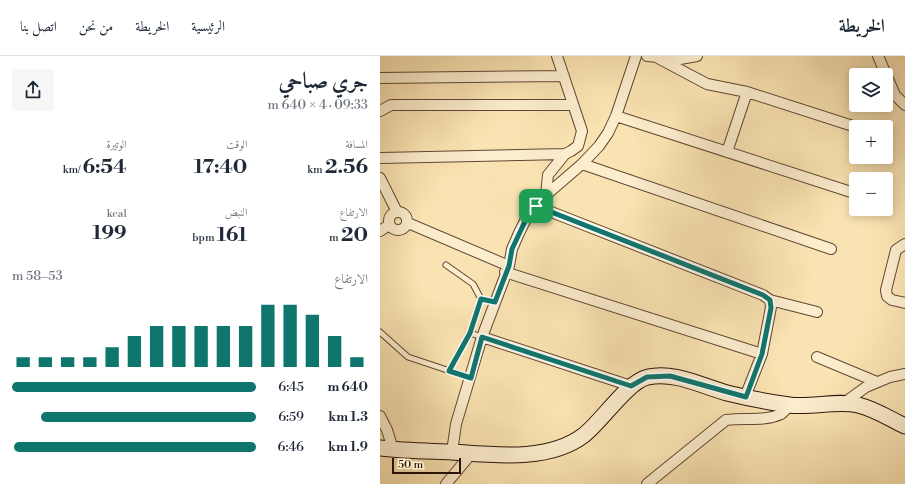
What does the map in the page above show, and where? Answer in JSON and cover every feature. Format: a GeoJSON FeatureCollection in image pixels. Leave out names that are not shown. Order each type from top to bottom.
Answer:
{"type":"FeatureCollection","features":[{"type":"Feature","properties":{"kind":"main road"},"geometry":{"type":"LineString","coordinates":[[387,448],[471,454],[525,454],[546,452],[567,446],[584,435],[599,422],[631,386],[647,377],[670,376],[746,397],[790,405],[818,406],[844,403],[857,405],[871,409],[884,417],[905,426]]}},
{"type":"Feature","properties":{"kind":"street"},"geometry":{"type":"LineString","coordinates":[[546,195],[548,175],[565,154],[578,146],[582,131],[557,56]]}},
{"type":"Feature","properties":{"kind":"street"},"geometry":{"type":"LineString","coordinates":[[452,452],[456,424],[471,378],[482,337],[507,269],[512,249],[519,233],[528,215],[536,206],[546,195],[582,164],[599,146],[608,133],[616,116],[636,56]]}},
{"type":"Feature","properties":{"kind":"street"},"geometry":{"type":"LineString","coordinates":[[647,56],[680,60],[697,56]]}},
{"type":"Feature","properties":{"kind":"street"},"geometry":{"type":"LineString","coordinates":[[878,56],[895,95],[905,105]]}},
{"type":"Feature","properties":{"kind":"street"},"geometry":{"type":"LineString","coordinates":[[658,58],[707,84],[747,92],[849,126]]}},
{"type":"Feature","properties":{"kind":"street"},"geometry":{"type":"LineString","coordinates":[[380,78],[564,76]]}},
{"type":"Feature","properties":{"kind":"street"},"geometry":{"type":"LineString","coordinates":[[727,152],[747,92]]}},
{"type":"Feature","properties":{"kind":"street"},"geometry":{"type":"LineString","coordinates":[[380,111],[391,105],[573,105]]}},
{"type":"Feature","properties":{"kind":"street"},"geometry":{"type":"LineString","coordinates":[[616,116],[849,191]]}},
{"type":"Feature","properties":{"kind":"street"},"geometry":{"type":"LineString","coordinates":[[380,158],[565,154]]}},
{"type":"Feature","properties":{"kind":"street"},"geometry":{"type":"LineString","coordinates":[[582,164],[831,249]]}},
{"type":"Feature","properties":{"kind":"street"},"geometry":{"type":"LineString","coordinates":[[380,178],[397,212]]}},
{"type":"Feature","properties":{"kind":"street"},"geometry":{"type":"LineString","coordinates":[[536,206],[763,295],[770,300],[817,312]]}},
{"type":"Feature","properties":{"kind":"street"},"geometry":{"type":"LineString","coordinates":[[397,212],[403,213],[407,217],[408,223],[405,228],[399,231],[393,230],[389,225],[389,219],[392,214],[397,212]]}},
{"type":"Feature","properties":{"kind":"street"},"geometry":{"type":"LineString","coordinates":[[408,223],[507,269],[762,354]]}},
{"type":"Feature","properties":{"kind":"street"},"geometry":{"type":"LineString","coordinates":[[380,231],[389,225]]}},
{"type":"Feature","properties":{"kind":"street"},"geometry":{"type":"LineString","coordinates":[[905,244],[896,250],[886,290],[887,296],[892,300],[905,303]]}},
{"type":"Feature","properties":{"kind":"street"},"geometry":{"type":"LineString","coordinates":[[746,397],[762,354],[771,308],[770,300]]}},
{"type":"Feature","properties":{"kind":"street"},"geometry":{"type":"LineString","coordinates":[[482,337],[631,386]]}},
{"type":"Feature","properties":{"kind":"street"},"geometry":{"type":"LineString","coordinates":[[817,357],[877,382]]}},
{"type":"Feature","properties":{"kind":"street"},"geometry":{"type":"LineString","coordinates":[[844,403],[866,387],[890,377],[905,374]]}},
{"type":"Feature","properties":{"kind":"street"},"geometry":{"type":"LineString","coordinates":[[890,377],[905,383]]}},
{"type":"Feature","properties":{"kind":"street"},"geometry":{"type":"LineString","coordinates":[[647,484],[726,420],[738,418],[762,419],[782,414],[790,405]]}},
{"type":"Feature","properties":{"kind":"street"},"geometry":{"type":"LineString","coordinates":[[380,416],[387,430],[387,448]]}},
{"type":"Feature","properties":{"kind":"street"},"geometry":{"type":"LineString","coordinates":[[446,484],[471,454]]}},
{"type":"Feature","properties":{"kind":"lane"},"geometry":{"type":"LineString","coordinates":[[446,265],[473,284],[481,299],[470,333],[449,371]]}},
{"type":"Feature","properties":{"kind":"lane"},"geometry":{"type":"LineString","coordinates":[[481,299],[495,302]]}},
{"type":"Feature","properties":{"kind":"lane"},"geometry":{"type":"LineString","coordinates":[[380,332],[408,357],[471,378]]}},
{"type":"Feature","properties":{"kind":"lane"},"geometry":{"type":"LineString","coordinates":[[470,333],[482,337]]}},
{"type":"Feature","properties":{"kind":"route"},"geometry":{"type":"LineString","coordinates":[[536,206],[763,295],[770,300],[771,308],[762,354],[746,397],[670,376],[647,377],[631,386],[482,337],[471,378],[449,371],[470,333],[481,299],[495,302],[505,272],[509,266],[512,249],[528,215],[536,206]]}}]}
